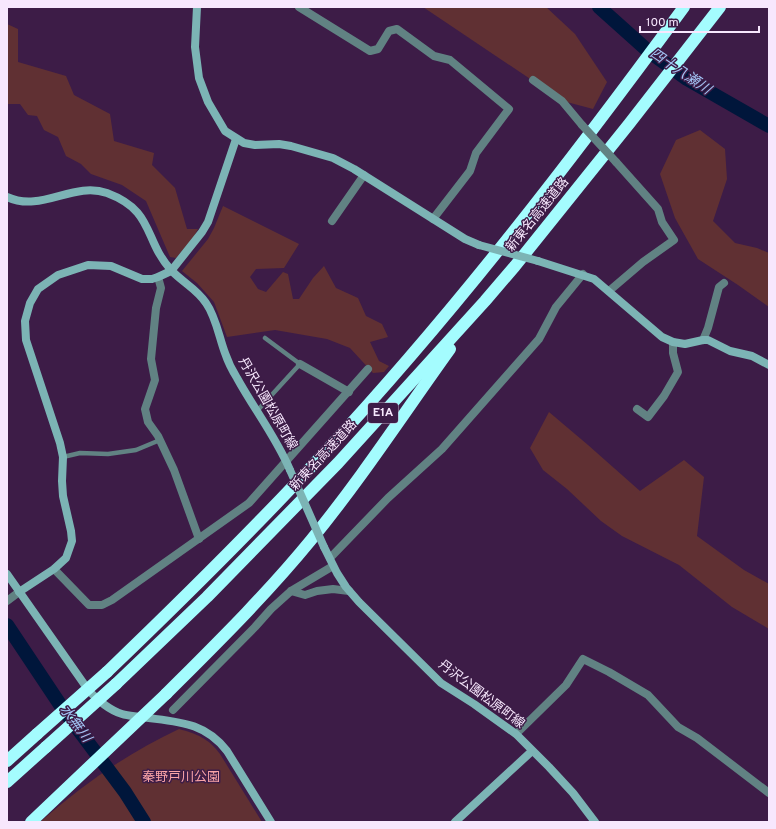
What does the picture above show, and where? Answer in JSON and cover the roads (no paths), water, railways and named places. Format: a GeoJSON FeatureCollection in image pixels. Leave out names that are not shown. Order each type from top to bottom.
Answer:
{"type":"FeatureCollection","features":[{"type":"Feature","properties":{"kind":"highway","name":"新東名高速道路"},"geometry":{"type":"LineString","coordinates":[[7,761],[106,672],[195,587],[273,508],[332,445],[466,291],[609,109],[684,7]]}},
{"type":"Feature","properties":{"kind":"highway","name":"新東名高速道路"},"geometry":{"type":"LineString","coordinates":[[7,782],[116,684],[207,596],[338,463],[515,266],[629,124],[720,7]]}},
{"type":"Feature","properties":{"kind":"highway"},"geometry":{"type":"LineString","coordinates":[[32,822],[166,694],[277,580],[312,540],[346,496],[485,301]]}},
{"type":"Feature","properties":{"kind":"street"},"geometry":{"type":"LineString","coordinates":[[197,7],[195,47],[199,78],[208,102],[217,118],[225,131],[236,139],[244,143],[254,145],[279,144],[290,146],[333,158],[364,175],[465,239],[479,245],[538,260],[594,279],[662,337],[673,342],[685,344],[708,340],[730,351],[752,356],[769,365]]}},
{"type":"Feature","properties":{"kind":"street"},"geometry":{"type":"LineString","coordinates":[[299,7],[370,51],[378,48],[389,31],[397,30],[434,56],[450,60],[509,109],[476,153],[470,171],[432,219]]}},
{"type":"Feature","properties":{"kind":"street"},"geometry":{"type":"LineString","coordinates":[[533,80],[562,101],[658,209],[662,222],[674,240],[644,262],[609,291]]}},
{"type":"Feature","properties":{"kind":"street"},"geometry":{"type":"LineString","coordinates":[[13,596],[54,569],[66,558],[72,540],[62,481],[64,458],[26,340],[24,321],[30,303],[38,289],[58,275],[88,266],[111,266],[142,279],[152,279],[158,277],[174,268],[208,222],[236,139]]}},
{"type":"Feature","properties":{"kind":"street"},"geometry":{"type":"LineString","coordinates":[[332,221],[364,175]]}},
{"type":"Feature","properties":{"kind":"street","name":"丹沢公園松原町線"},"geometry":{"type":"LineString","coordinates":[[7,197],[18,202],[29,203],[43,201],[79,191],[96,191],[107,193],[134,208],[147,225],[161,258],[174,268],[198,292],[211,311],[226,355],[237,378],[275,439],[286,460],[333,566],[350,591],[441,683],[516,734],[573,793],[595,822]]}},
{"type":"Feature","properties":{"kind":"street"},"geometry":{"type":"LineString","coordinates":[[330,558],[388,498],[448,443],[539,339],[556,307],[582,274]]}},
{"type":"Feature","properties":{"kind":"street"},"geometry":{"type":"LineString","coordinates":[[158,277],[161,288],[156,308],[151,359],[155,380],[145,409],[148,422],[160,440],[174,470],[199,539]]}},
{"type":"Feature","properties":{"kind":"street"},"geometry":{"type":"LineString","coordinates":[[703,340],[708,328],[719,287],[724,283]]}},
{"type":"Feature","properties":{"kind":"street"},"geometry":{"type":"LineString","coordinates":[[637,409],[648,417],[664,396],[678,372],[673,353],[673,342]]}},
{"type":"Feature","properties":{"kind":"street"},"geometry":{"type":"LineString","coordinates":[[300,364],[349,392]]}},
{"type":"Feature","properties":{"kind":"street"},"geometry":{"type":"LineString","coordinates":[[54,569],[89,605],[102,605],[112,600],[249,503],[368,369]]}},
{"type":"Feature","properties":{"kind":"street"},"geometry":{"type":"LineString","coordinates":[[173,710],[256,627],[271,609],[291,591],[333,566]]}},
{"type":"Feature","properties":{"kind":"street"},"geometry":{"type":"LineString","coordinates":[[7,574],[13,596],[89,691],[98,700],[111,709],[123,714],[189,724],[212,735],[219,740],[227,751],[271,822]]}},
{"type":"Feature","properties":{"kind":"street"},"geometry":{"type":"LineString","coordinates":[[291,591],[305,595],[317,591],[333,589],[350,591]]}},
{"type":"Feature","properties":{"kind":"street"},"geometry":{"type":"LineString","coordinates":[[516,734],[566,685],[583,659],[609,672],[648,695],[678,727],[697,738],[769,793]]}},
{"type":"Feature","properties":{"kind":"street"},"geometry":{"type":"LineString","coordinates":[[455,822],[532,751]]}},
{"type":"Feature","properties":{"kind":"lane"},"geometry":{"type":"LineString","coordinates":[[257,411],[300,364],[265,338]]}},
{"type":"Feature","properties":{"kind":"lane"},"geometry":{"type":"LineString","coordinates":[[64,458],[80,453],[108,454],[136,450],[160,440]]}},
{"type":"Feature","properties":{"kind":"waterway","name":"四十八瀬川"},"geometry":{"type":"LineString","coordinates":[[599,7],[647,50],[687,79],[769,126]]}},
{"type":"Feature","properties":{"kind":"waterway","name":"水無川"},"geometry":{"type":"LineString","coordinates":[[7,625],[63,709],[125,792],[144,822]]}},
{"type":"Feature","properties":{"kind":"park label","name":"秦野戸川公園"},"geometry":{"type":"Point","coordinates":[181,778]}}]}
